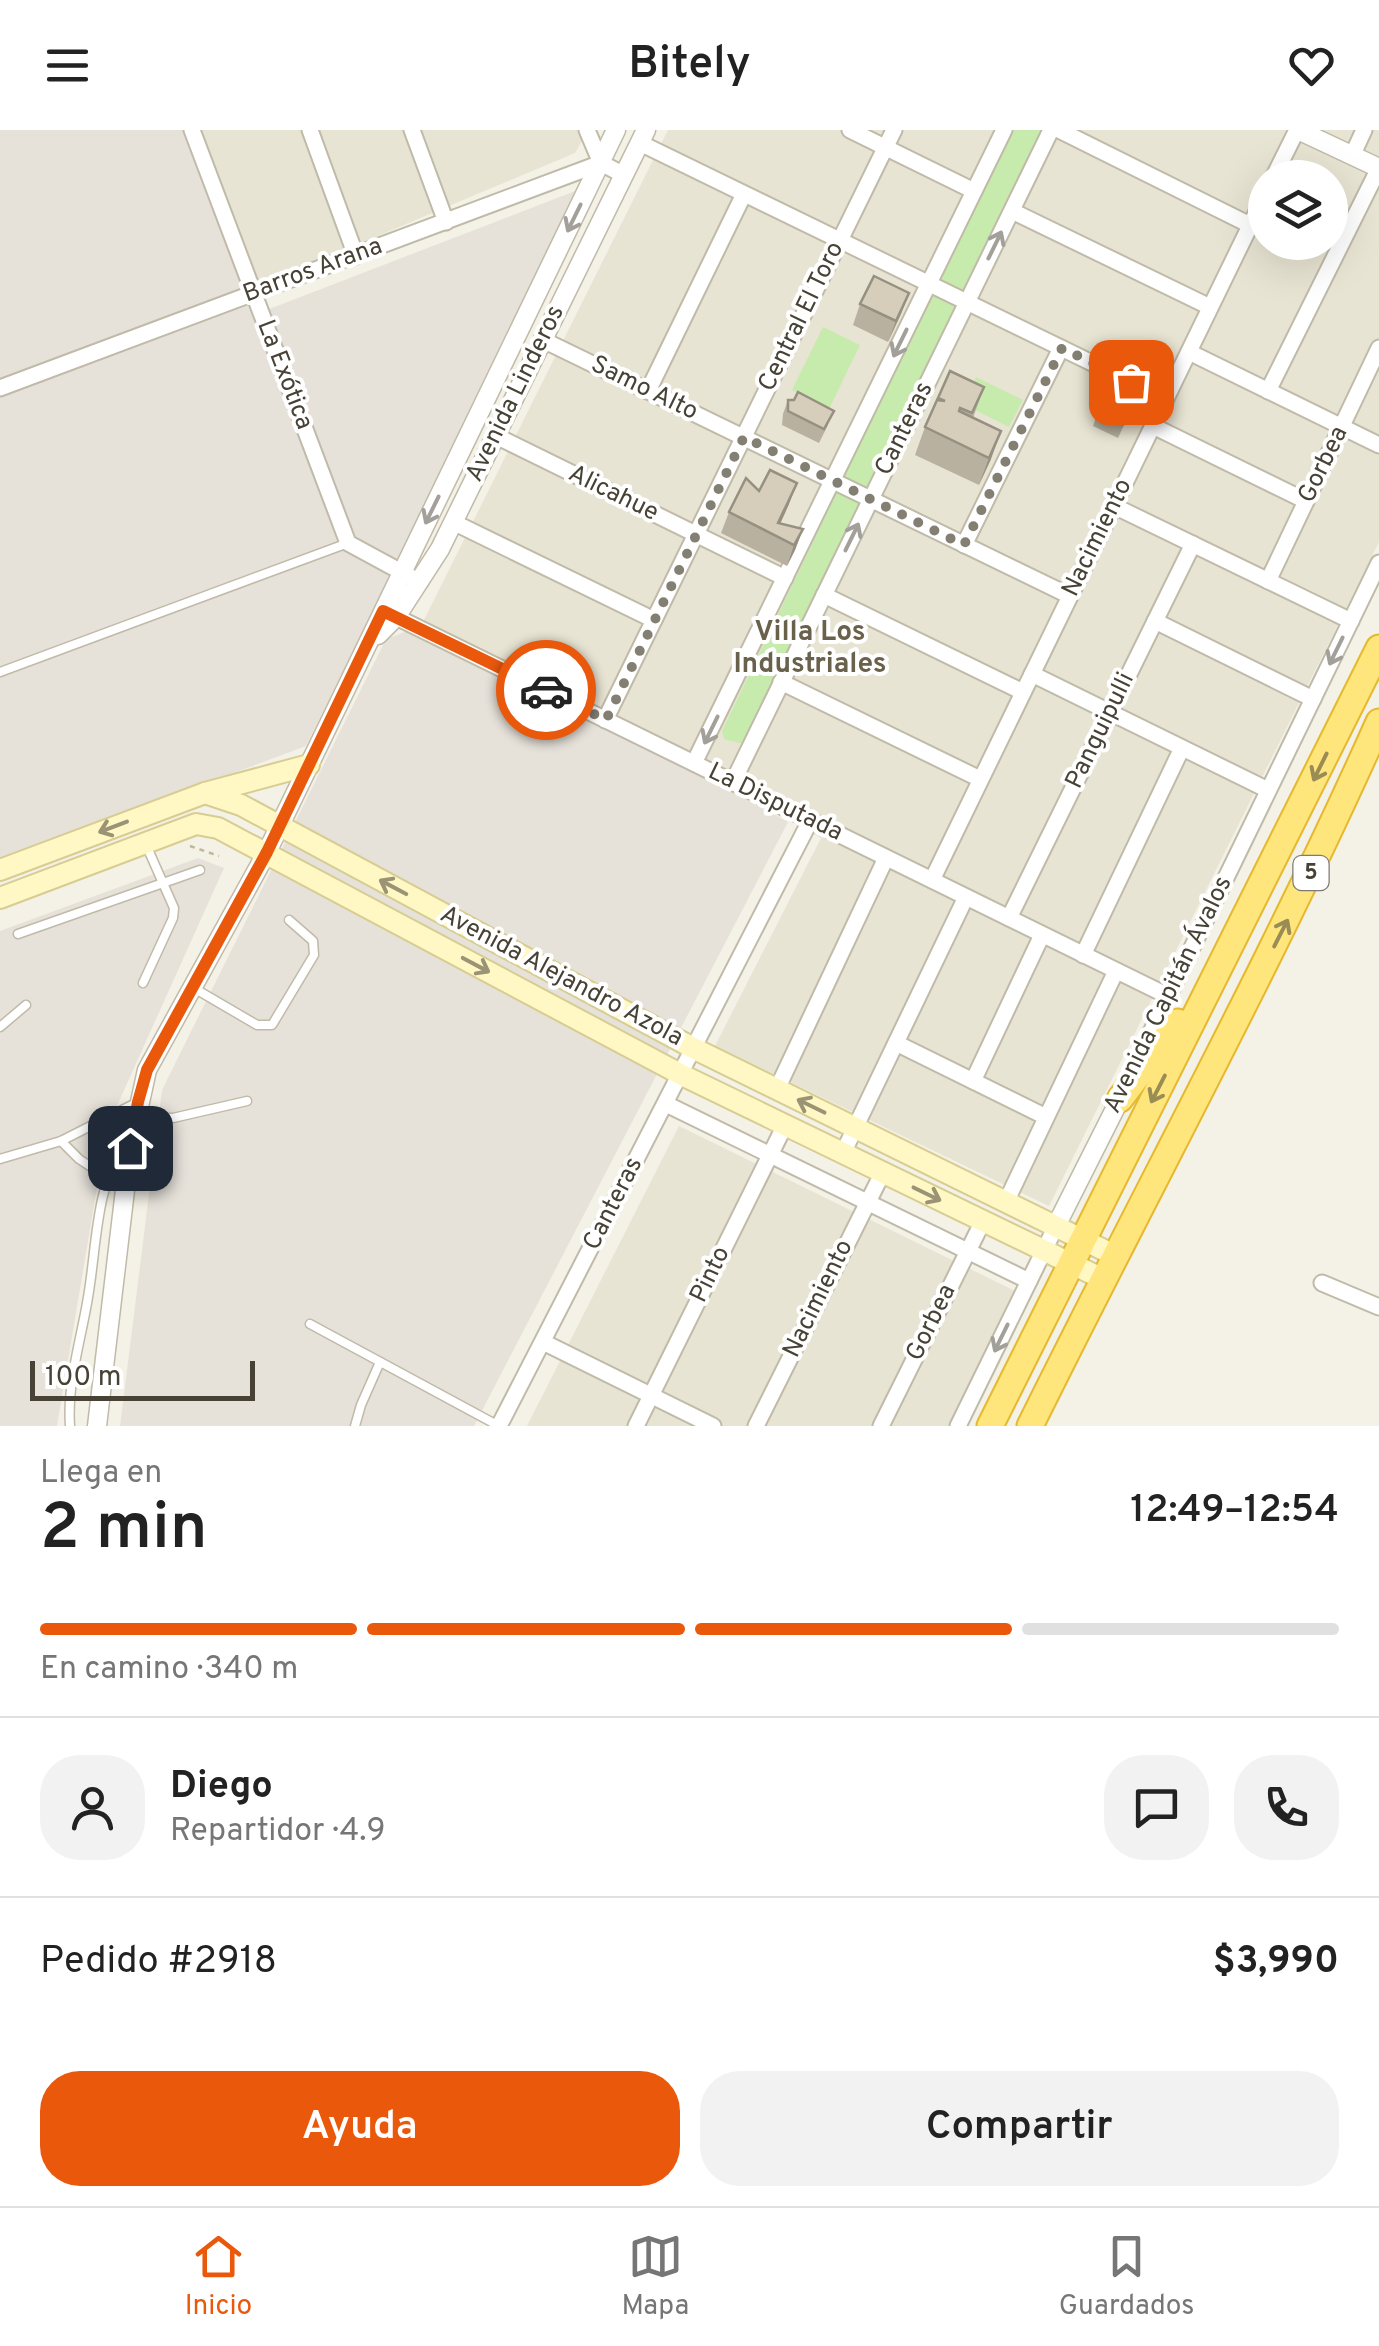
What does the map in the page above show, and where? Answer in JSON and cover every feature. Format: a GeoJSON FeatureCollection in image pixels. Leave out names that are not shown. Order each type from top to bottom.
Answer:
{"type":"FeatureCollection","features":[{"type":"Feature","properties":{"kind":"highway","name":"Avenida Capitán Ávalos"},"geometry":{"type":"LineString","coordinates":[[990,1426],[1379,648]]}},
{"type":"Feature","properties":{"kind":"highway","name":"5"},"geometry":{"type":"LineString","coordinates":[[1030,1426],[1308,879],[1379,722]]}},
{"type":"Feature","properties":{"kind":"highway"},"geometry":{"type":"LineString","coordinates":[[1120,1099],[1218,971]]}},
{"type":"Feature","properties":{"kind":"main road"},"geometry":{"type":"LineString","coordinates":[[0,870],[204,793],[308,766]]}},
{"type":"Feature","properties":{"kind":"main road","name":"Avenida Alejandro Azola"},"geometry":{"type":"LineString","coordinates":[[204,793],[240,805],[694,1049],[1114,1255]]}},
{"type":"Feature","properties":{"kind":"main road","name":"Avenida Alejandro Azola"},"geometry":{"type":"LineString","coordinates":[[1,894],[196,824],[218,828],[682,1074],[1103,1279]]}},
{"type":"Feature","properties":{"kind":"street","name":"La Exótica"},"geometry":{"type":"LineString","coordinates":[[192,130],[348,544]]}},
{"type":"Feature","properties":{"kind":"street"},"geometry":{"type":"LineString","coordinates":[[310,130],[356,256]]}},
{"type":"Feature","properties":{"kind":"street"},"geometry":{"type":"LineString","coordinates":[[412,130],[446,222]]}},
{"type":"Feature","properties":{"kind":"street"},"geometry":{"type":"LineString","coordinates":[[586,130],[601,162],[624,174]]}},
{"type":"Feature","properties":{"kind":"street","name":"Avenida Linderos"},"geometry":{"type":"LineString","coordinates":[[390,614],[402,572],[616,130]]}},
{"type":"Feature","properties":{"kind":"street"},"geometry":{"type":"LineString","coordinates":[[850,130],[974,191]]}},
{"type":"Feature","properties":{"kind":"street","name":"Central El Toro"},"geometry":{"type":"LineString","coordinates":[[606,720],[894,130]]}},
{"type":"Feature","properties":{"kind":"street","name":"Canteras"},"geometry":{"type":"LineString","coordinates":[[694,764],[1004,130]]}},
{"type":"Feature","properties":{"kind":"street","name":"Canteras"},"geometry":{"type":"LineString","coordinates":[[732,782],[1051,130]]}},
{"type":"Feature","properties":{"kind":"street"},"geometry":{"type":"LineString","coordinates":[[1059,130],[1248,224]]}},
{"type":"Feature","properties":{"kind":"street"},"geometry":{"type":"LineString","coordinates":[[1268,390],[1379,168],[1298,130],[1283,160]]}},
{"type":"Feature","properties":{"kind":"street"},"geometry":{"type":"LineString","coordinates":[[1352,156],[1364,130]]}},
{"type":"Feature","properties":{"kind":"street"},"geometry":{"type":"LineString","coordinates":[[643,137],[744,194],[1166,399]]}},
{"type":"Feature","properties":{"kind":"street","name":"Avenida Linderos"},"geometry":{"type":"LineString","coordinates":[[99,1426],[135,1117],[147,1070],[267,852],[366,646],[420,582],[453,522],[643,137]]}},
{"type":"Feature","properties":{"kind":"street","name":"Barros Arana"},"geometry":{"type":"LineString","coordinates":[[0,388],[601,162]]}},
{"type":"Feature","properties":{"kind":"street"},"geometry":{"type":"LineString","coordinates":[[648,391],[744,194]]}},
{"type":"Feature","properties":{"kind":"street"},"geometry":{"type":"LineString","coordinates":[[1012,211],[1210,307]]}},
{"type":"Feature","properties":{"kind":"street","name":"Nacimiento"},"geometry":{"type":"LineString","coordinates":[[932,880],[1248,229]]}},
{"type":"Feature","properties":{"kind":"street","name":"Samo Alto"},"geometry":{"type":"LineString","coordinates":[[543,340],[1070,596]]}},
{"type":"Feature","properties":{"kind":"street"},"geometry":{"type":"LineString","coordinates":[[964,545],[1062,348]]}},
{"type":"Feature","properties":{"kind":"street","name":"Gorbea"},"geometry":{"type":"LineString","coordinates":[[1268,581],[1379,348]]}},
{"type":"Feature","properties":{"kind":"street"},"geometry":{"type":"LineString","coordinates":[[1189,352],[1379,445]]}},
{"type":"Feature","properties":{"kind":"street"},"geometry":{"type":"LineString","coordinates":[[1152,426],[1306,501]]}},
{"type":"Feature","properties":{"kind":"street","name":"Alicahue"},"geometry":{"type":"LineString","coordinates":[[496,436],[785,578]]}},
{"type":"Feature","properties":{"kind":"street"},"geometry":{"type":"LineString","coordinates":[[1114,506],[1351,621]]}},
{"type":"Feature","properties":{"kind":"street"},"geometry":{"type":"LineString","coordinates":[[453,522],[654,620]]}},
{"type":"Feature","properties":{"kind":"street"},"geometry":{"type":"LineString","coordinates":[[348,544],[420,582]]}},
{"type":"Feature","properties":{"kind":"street","name":"Panguipulli"},"geometry":{"type":"LineString","coordinates":[[1009,918],[1192,544]]}},
{"type":"Feature","properties":{"kind":"street","name":"Avenida Capitán Ávalos"},"geometry":{"type":"LineString","coordinates":[[958,1426],[1379,563]]}},
{"type":"Feature","properties":{"kind":"street"},"geometry":{"type":"LineString","coordinates":[[824,595],[1023,692]]}},
{"type":"Feature","properties":{"kind":"street","name":"La Disputada"},"geometry":{"type":"LineString","coordinates":[[390,614],[1168,996]]}},
{"type":"Feature","properties":{"kind":"street"},"geometry":{"type":"LineString","coordinates":[[1155,621],[1312,699]]}},
{"type":"Feature","properties":{"kind":"street"},"geometry":{"type":"LineString","coordinates":[[1032,674],[1268,790]]}},
{"type":"Feature","properties":{"kind":"street"},"geometry":{"type":"LineString","coordinates":[[781,682],[980,780]]}},
{"type":"Feature","properties":{"kind":"street"},"geometry":{"type":"LineString","coordinates":[[1083,955],[1182,748]]}},
{"type":"Feature","properties":{"kind":"street","name":"Canteras"},"geometry":{"type":"LineString","coordinates":[[499,1426],[810,821]]}},
{"type":"Feature","properties":{"kind":"street"},"geometry":{"type":"LineString","coordinates":[[777,1090],[886,858]]}},
{"type":"Feature","properties":{"kind":"street"},"geometry":{"type":"LineString","coordinates":[[843,1153],[966,897]]}},
{"type":"Feature","properties":{"kind":"street"},"geometry":{"type":"LineString","coordinates":[[972,1080],[1042,934]]}},
{"type":"Feature","properties":{"kind":"street"},"geometry":{"type":"LineString","coordinates":[[1006,1202],[1116,971]]}},
{"type":"Feature","properties":{"kind":"street"},"geometry":{"type":"LineString","coordinates":[[896,1042],[1046,1117]]}},
{"type":"Feature","properties":{"kind":"street"},"geometry":{"type":"LineString","coordinates":[[666,1104],[1029,1281]]}},
{"type":"Feature","properties":{"kind":"street","name":"Pinto"},"geometry":{"type":"LineString","coordinates":[[636,1426],[785,1125]]}},
{"type":"Feature","properties":{"kind":"street","name":"Nacimiento"},"geometry":{"type":"LineString","coordinates":[[756,1426],[882,1172]]}},
{"type":"Feature","properties":{"kind":"street","name":"Gorbea"},"geometry":{"type":"LineString","coordinates":[[880,1426],[983,1221]]}},
{"type":"Feature","properties":{"kind":"street"},"geometry":{"type":"LineString","coordinates":[[1322,1284],[1379,1307]]}},
{"type":"Feature","properties":{"kind":"street"},"geometry":{"type":"LineString","coordinates":[[542,1342],[713,1426]]}},
{"type":"Feature","properties":{"kind":"lane"},"geometry":{"type":"LineString","coordinates":[[0,672],[348,544]]}},
{"type":"Feature","properties":{"kind":"lane"},"geometry":{"type":"LineString","coordinates":[[142,983],[172,918],[171,896],[146,843]]}},
{"type":"Feature","properties":{"kind":"lane"},"geometry":{"type":"LineString","coordinates":[[18,934],[200,870]]}},
{"type":"Feature","properties":{"kind":"lane"},"geometry":{"type":"LineString","coordinates":[[192,988],[257,1025],[272,1025],[314,955],[313,942],[289,920]]}},
{"type":"Feature","properties":{"kind":"lane"},"geometry":{"type":"LineString","coordinates":[[0,1027],[26,1005]]}},
{"type":"Feature","properties":{"kind":"lane"},"geometry":{"type":"LineString","coordinates":[[0,1160],[135,1117],[173,1118],[247,1101]]}},
{"type":"Feature","properties":{"kind":"lane"},"geometry":{"type":"LineString","coordinates":[[70,1426],[75,1363],[108,1178],[135,1117]]}},
{"type":"Feature","properties":{"kind":"lane"},"geometry":{"type":"LineString","coordinates":[[61,1140],[108,1178]]}},
{"type":"Feature","properties":{"kind":"lane"},"geometry":{"type":"LineString","coordinates":[[310,1324],[499,1426]]}},
{"type":"Feature","properties":{"kind":"lane"},"geometry":{"type":"LineString","coordinates":[[356,1426],[360,1405],[380,1362]]}},
{"type":"Feature","properties":{"kind":"shaded area"},"geometry":{"type":"Polygon","coordinates":[[[0,130],[188,130],[259,313],[583,188],[306,746],[0,860],[0,130]]]}},
{"type":"Feature","properties":{"kind":"shaded area"},"geometry":{"type":"Polygon","coordinates":[[[200,130],[588,130],[575,153],[259,286],[200,130]]]}},
{"type":"Feature","properties":{"kind":"shaded area"},"geometry":{"type":"Polygon","coordinates":[[[668,130],[1379,130],[1379,542],[1049,1206],[715,1046],[821,838],[421,626],[668,130]]]}},
{"type":"Feature","properties":{"kind":"shaded area"},"geometry":{"type":"Polygon","coordinates":[[[421,626],[788,822],[474,1426],[120,1426],[162,1090],[386,639],[421,626]]]}},
{"type":"Feature","properties":{"kind":"shaded area"},"geometry":{"type":"Polygon","coordinates":[[[198,858],[224,868],[107,1128],[57,1426],[0,1426],[0,931],[198,858]]]}},
{"type":"Feature","properties":{"kind":"shaded area"},"geometry":{"type":"Polygon","coordinates":[[[679,1126],[1015,1291],[950,1426],[527,1426],[679,1126]]]}},
{"type":"Feature","properties":{"kind":"green space"},"geometry":{"type":"Polygon","coordinates":[[[1011,130],[1041,130],[744,744],[724,739],[722,731],[1011,130]]]}},
{"type":"Feature","properties":{"kind":"green space"},"geometry":{"type":"Polygon","coordinates":[[[823,327],[860,345],[829,409],[792,390],[823,327]]]}},
{"type":"Feature","properties":{"kind":"green space"},"geometry":{"type":"Polygon","coordinates":[[[976,377],[1023,400],[1009,427],[963,404],[976,377]]]}},
{"type":"Feature","properties":{"kind":"building"},"geometry":{"type":"Polygon","coordinates":[[[874,276],[909,293],[896,321],[860,304],[874,276]]]}},
{"type":"Feature","properties":{"kind":"building"},"geometry":{"type":"Polygon","coordinates":[[[950,371],[984,387],[972,413],[960,408],[959,411],[1001,431],[989,458],[925,427],[937,400],[945,401],[938,398],[950,371]]]}},
{"type":"Feature","properties":{"kind":"building"},"geometry":{"type":"Polygon","coordinates":[[[1110,384],[1136,396],[1123,424],[1098,412],[1110,384]]]}},
{"type":"Feature","properties":{"kind":"building"},"geometry":{"type":"Polygon","coordinates":[[[798,392],[834,411],[824,429],[788,411],[788,400],[794,400],[798,392]]]}},
{"type":"Feature","properties":{"kind":"building"},"geometry":{"type":"Polygon","coordinates":[[[770,470],[797,483],[778,523],[803,529],[794,545],[729,512],[746,478],[759,491],[770,470]]]}},
{"type":"Feature","properties":{"kind":"way so far"},"geometry":{"type":"LineString","coordinates":[[546,690],[606,720],[744,437],[964,545],[1062,348],[1131,382]]}},
{"type":"Feature","properties":{"kind":"district","name":"Villa Los Industriales"},"geometry":{"type":"Point","coordinates":[810,649]}},
{"type":"Feature","properties":{"kind":"route"},"geometry":{"type":"LineString","coordinates":[[130,1148],[147,1070],[267,852],[383,611],[546,690]]}}]}
